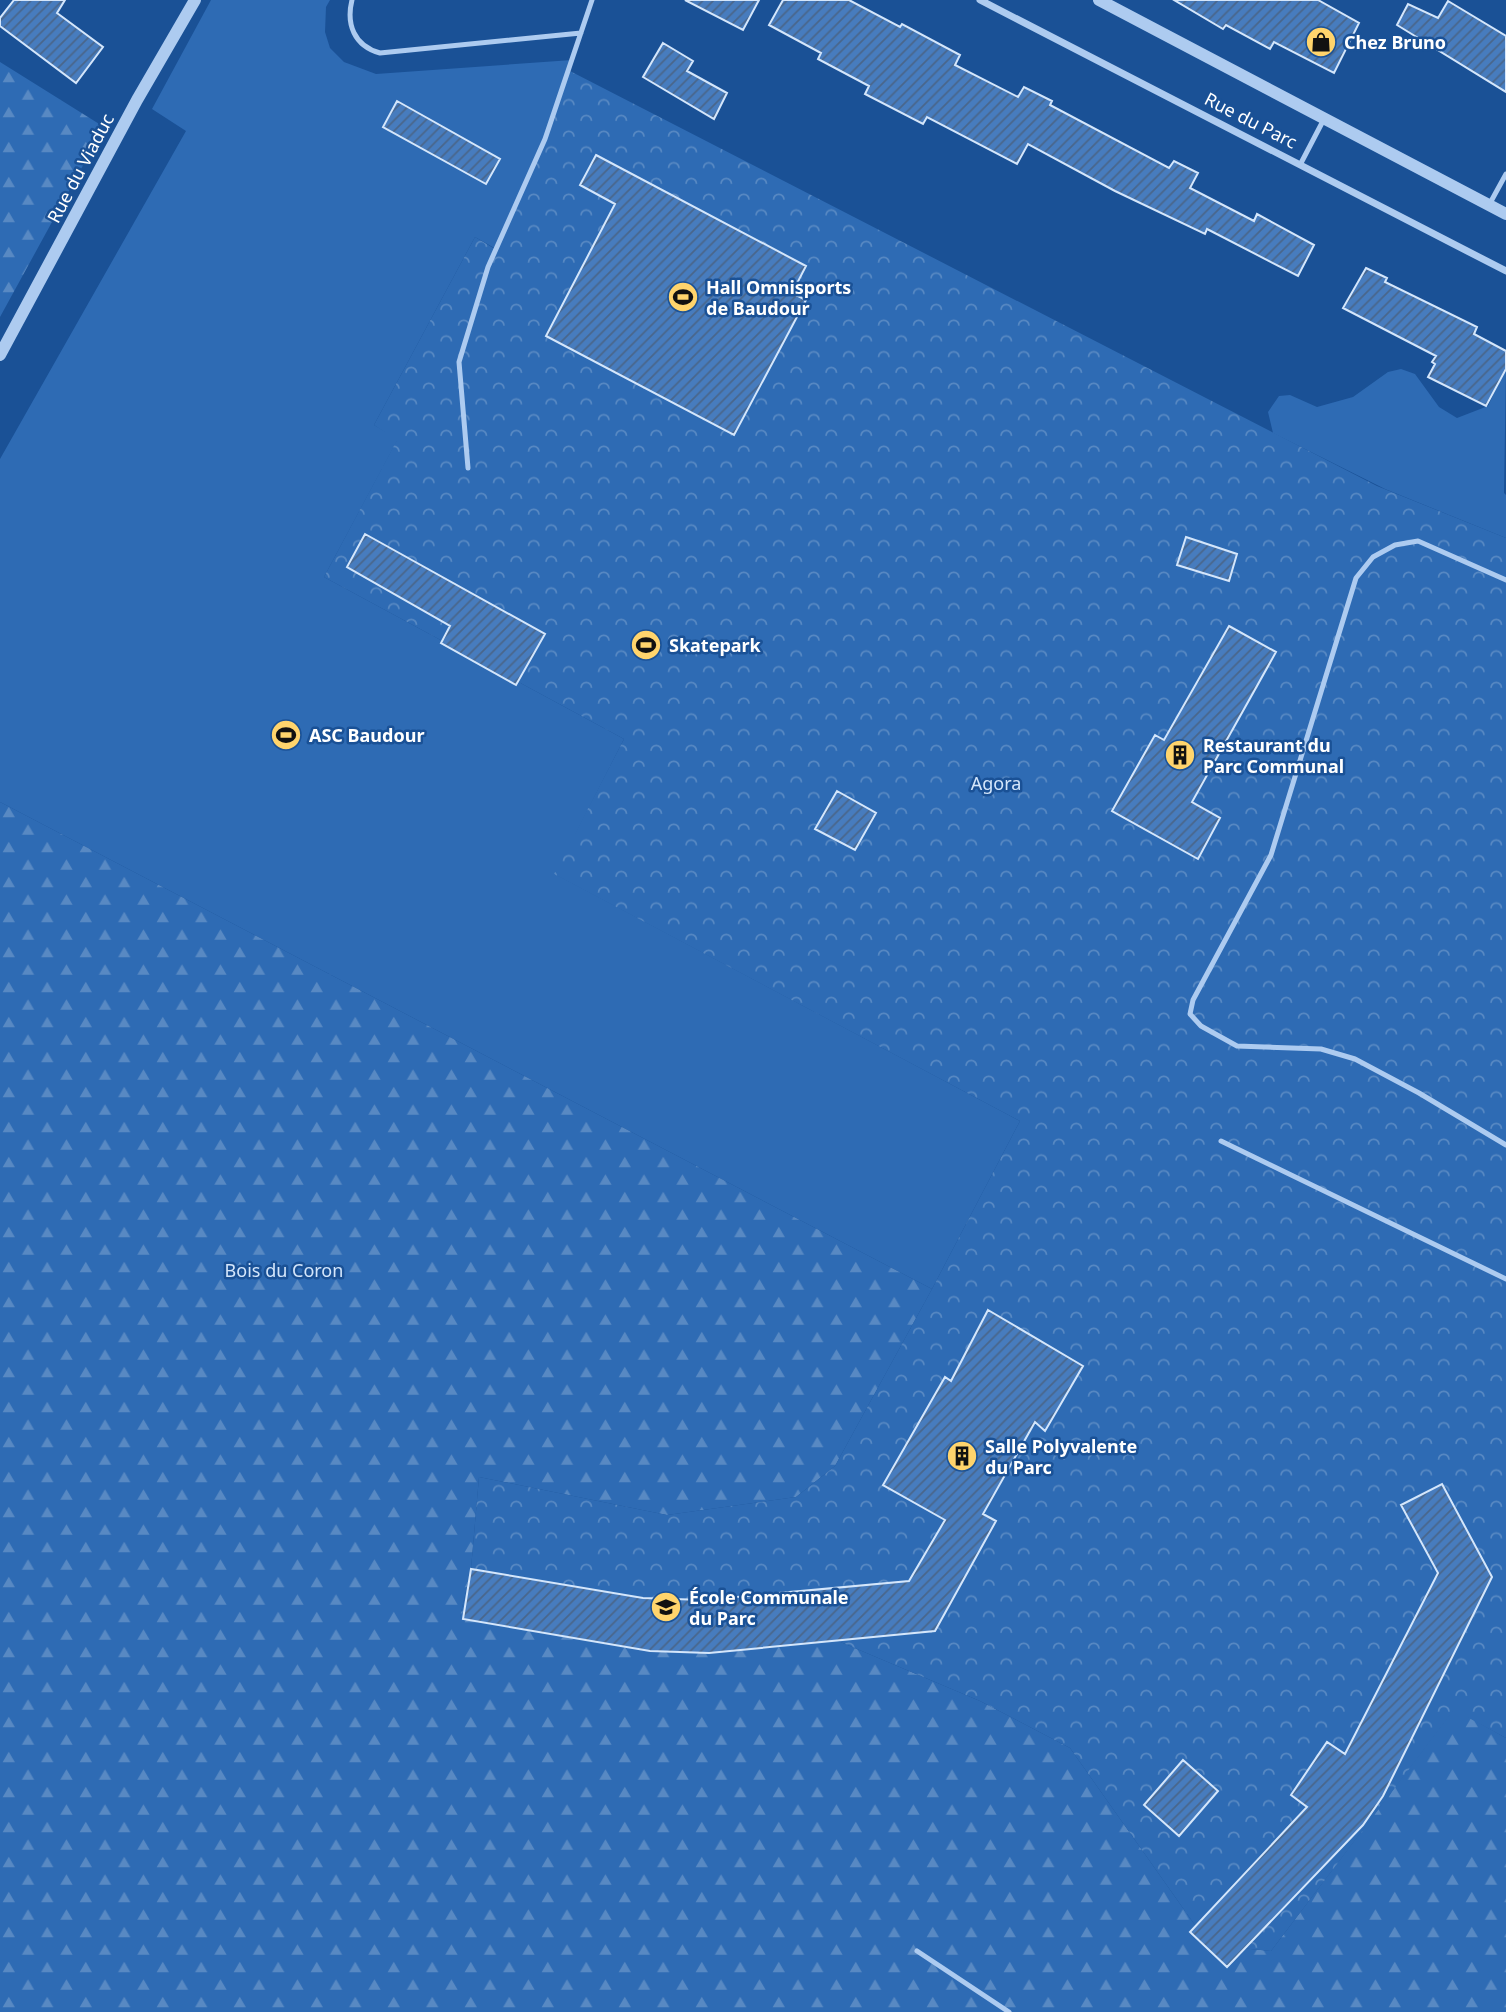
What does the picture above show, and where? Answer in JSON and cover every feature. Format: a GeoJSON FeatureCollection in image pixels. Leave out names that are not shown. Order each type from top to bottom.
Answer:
{"type":"FeatureCollection","features":[{"type":"Feature","properties":{"kind":"street","name":"Rue du Viaduc"},"geometry":{"type":"LineString","coordinates":[[0,355],[137,100],[195,0]]}},
{"type":"Feature","properties":{"kind":"street","name":"Rue du Parc"},"geometry":{"type":"LineString","coordinates":[[980,0],[1506,271]]}},
{"type":"Feature","properties":{"kind":"street","name":"Rue du Parc"},"geometry":{"type":"LineString","coordinates":[[1099,0],[1506,214]]}},
{"type":"Feature","properties":{"kind":"lane"},"geometry":{"type":"LineString","coordinates":[[352,0],[349,14],[352,33],[366,50],[380,52],[581,33]]}},
{"type":"Feature","properties":{"kind":"lane"},"geometry":{"type":"LineString","coordinates":[[468,468],[459,362],[488,267],[545,139],[592,0]]}},
{"type":"Feature","properties":{"kind":"lane"},"geometry":{"type":"LineString","coordinates":[[1300,165],[1324,119]]}},
{"type":"Feature","properties":{"kind":"lane"},"geometry":{"type":"LineString","coordinates":[[1489,205],[1506,174]]}},
{"type":"Feature","properties":{"kind":"lane"},"geometry":{"type":"LineString","coordinates":[[1506,580],[1418,541],[1395,545],[1373,557],[1356,578],[1274,845],[1193,1000],[1190,1014],[1201,1026],[1237,1046],[1321,1049],[1355,1059],[1419,1093],[1506,1145]]}},
{"type":"Feature","properties":{"kind":"lane"},"geometry":{"type":"LineString","coordinates":[[1221,1141],[1506,1279]]}},
{"type":"Feature","properties":{"kind":"lane"},"geometry":{"type":"LineString","coordinates":[[917,1951],[1010,2012]]}},
{"type":"Feature","properties":{"kind":"green space"},"geometry":{"type":"Polygon","coordinates":[[[211,0],[330,0],[326,7],[325,32],[330,48],[344,62],[376,74],[572,60],[545,139],[496,249],[475,237],[374,425],[398,439],[324,577],[624,739],[555,874],[1020,1121],[932,1289],[0,802],[0,459],[186,131],[152,109],[211,0]]]}},
{"type":"Feature","properties":{"kind":"green space"},"geometry":{"type":"Polygon","coordinates":[[[0,62],[104,127],[0,317],[0,62]]]}},
{"type":"Feature","properties":{"kind":"green space","name":"Agora"},"geometry":{"type":"Polygon","coordinates":[[[568,70],[1377,486],[1506,538],[1506,1738],[1454,1710],[1271,1951],[1209,1945],[1070,1748],[980,1701],[831,1638],[656,1652],[460,1617],[471,1569],[479,1477],[667,1515],[796,1497],[835,1466],[1020,1121],[554,874],[624,739],[324,577],[397,440],[374,425],[475,237],[495,249],[545,139],[568,70]]]}},
{"type":"Feature","properties":{"kind":"green space"},"geometry":{"type":"Polygon","coordinates":[[[1506,368],[1506,538],[1385,489],[1273,433],[1268,412],[1279,396],[1290,395],[1317,407],[1353,397],[1388,372],[1401,369],[1415,374],[1439,407],[1457,418],[1488,406],[1506,368]]]}},
{"type":"Feature","properties":{"kind":"green space","name":"Bois du Coron"},"geometry":{"type":"Polygon","coordinates":[[[0,802],[932,1289],[835,1466],[796,1497],[667,1515],[479,1477],[471,1569],[460,1617],[831,1638],[980,1701],[1070,1748],[1209,1945],[1271,1951],[1454,1709],[1506,1738],[1506,2012],[0,2012],[0,802]]]}},
{"type":"Feature","properties":{"kind":"building"},"geometry":{"type":"Polygon","coordinates":[[[14,0],[65,0],[57,13],[103,47],[76,83],[0,26],[0,18],[14,0]]]}},
{"type":"Feature","properties":{"kind":"building"},"geometry":{"type":"Polygon","coordinates":[[[685,0],[759,0],[743,30],[685,0]]]}},
{"type":"Feature","properties":{"kind":"building"},"geometry":{"type":"Polygon","coordinates":[[[783,0],[849,0],[900,27],[902,24],[960,55],[955,65],[1018,97],[1024,87],[1052,101],[1050,105],[1169,168],[1174,161],[1198,173],[1190,188],[1254,221],[1257,214],[1314,245],[1298,276],[1207,229],[1205,234],[1115,191],[1028,144],[1017,164],[927,117],[923,124],[865,94],[869,86],[818,59],[821,53],[769,25],[783,0]]]}},
{"type":"Feature","properties":{"kind":"building"},"geometry":{"type":"Polygon","coordinates":[[[1174,0],[1318,0],[1359,23],[1334,73],[1274,42],[1270,49],[1226,25],[1223,29],[1174,0]]]}},
{"type":"Feature","properties":{"kind":"building"},"geometry":{"type":"Polygon","coordinates":[[[1448,1],[1506,36],[1506,92],[1397,25],[1408,4],[1438,18],[1448,1]]]}},
{"type":"Feature","properties":{"kind":"building"},"geometry":{"type":"Polygon","coordinates":[[[663,43],[693,61],[687,71],[727,93],[714,119],[643,77],[663,43]]]}},
{"type":"Feature","properties":{"kind":"building"},"geometry":{"type":"Polygon","coordinates":[[[397,101],[500,159],[486,184],[383,127],[397,101]]]}},
{"type":"Feature","properties":{"kind":"building","name":"Hall Omnisports de Baudour"},"geometry":{"type":"Polygon","coordinates":[[[596,155],[806,266],[792,293],[806,300],[734,435],[546,336],[615,204],[580,185],[596,155]]]}},
{"type":"Feature","properties":{"kind":"building"},"geometry":{"type":"Polygon","coordinates":[[[1366,268],[1387,278],[1385,282],[1477,327],[1474,334],[1506,351],[1506,369],[1486,406],[1428,377],[1436,356],[1343,308],[1366,268]]]}},
{"type":"Feature","properties":{"kind":"building"},"geometry":{"type":"Polygon","coordinates":[[[365,534],[545,634],[516,685],[441,643],[450,626],[347,567],[365,534]]]}},
{"type":"Feature","properties":{"kind":"building"},"geometry":{"type":"Polygon","coordinates":[[[1186,537],[1237,554],[1229,581],[1177,565],[1186,537]]]}},
{"type":"Feature","properties":{"kind":"building","name":"Restaurant du Parc Communal"},"geometry":{"type":"Polygon","coordinates":[[[1229,626],[1276,652],[1192,802],[1220,818],[1198,859],[1112,811],[1155,735],[1164,740],[1229,626]]]}},
{"type":"Feature","properties":{"kind":"building"},"geometry":{"type":"Polygon","coordinates":[[[837,791],[876,813],[855,850],[815,829],[837,791]]]}},
{"type":"Feature","properties":{"kind":"building"},"geometry":{"type":"Polygon","coordinates":[[[988,1310],[1083,1366],[1045,1431],[1035,1422],[983,1514],[996,1521],[935,1631],[709,1653],[650,1651],[463,1619],[471,1569],[643,1598],[704,1600],[909,1581],[945,1520],[883,1485],[945,1377],[951,1381],[988,1310]]]}},
{"type":"Feature","properties":{"kind":"building"},"geometry":{"type":"Polygon","coordinates":[[[1442,1484],[1492,1577],[1383,1796],[1363,1825],[1227,1967],[1190,1932],[1307,1807],[1291,1795],[1327,1742],[1345,1754],[1438,1573],[1401,1505],[1442,1484]]]}},
{"type":"Feature","properties":{"kind":"building"},"geometry":{"type":"Polygon","coordinates":[[[1183,1760],[1218,1791],[1179,1836],[1144,1805],[1183,1760]]]}},
{"type":"Feature","properties":{"kind":"place","name":"Chez Bruno"},"geometry":{"type":"Point","coordinates":[1321,42]}},
{"type":"Feature","properties":{"kind":"place","name":"Hall Omnisports de Baudour"},"geometry":{"type":"Point","coordinates":[683,297]}},
{"type":"Feature","properties":{"kind":"place","name":"Skatepark"},"geometry":{"type":"Point","coordinates":[646,645]}},
{"type":"Feature","properties":{"kind":"place","name":"ASC Baudour"},"geometry":{"type":"Point","coordinates":[286,735]}},
{"type":"Feature","properties":{"kind":"place","name":"Restaurant du Parc Communal"},"geometry":{"type":"Point","coordinates":[1180,755]}},
{"type":"Feature","properties":{"kind":"place","name":"Salle Polyvalente du Parc"},"geometry":{"type":"Point","coordinates":[962,1456]}},
{"type":"Feature","properties":{"kind":"place","name":"École Communale du Parc"},"geometry":{"type":"Point","coordinates":[666,1607]}}]}
